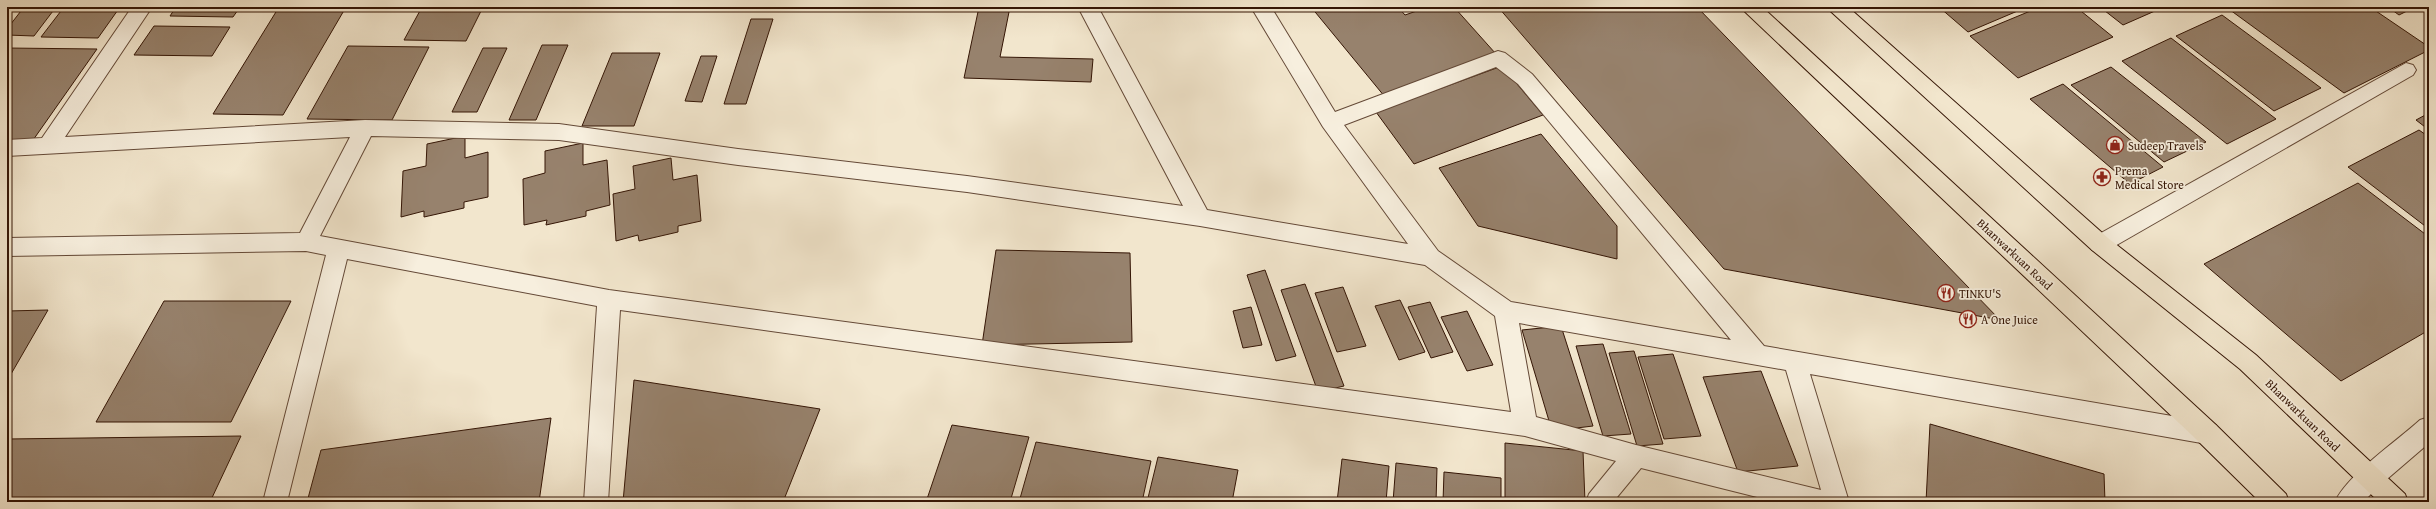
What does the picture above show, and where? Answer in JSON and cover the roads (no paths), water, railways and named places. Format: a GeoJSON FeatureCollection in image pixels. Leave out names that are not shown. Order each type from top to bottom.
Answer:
{"type":"FeatureCollection","features":[{"type":"Feature","properties":{"kind":"main road","name":"Bhanwarkuan Road"},"geometry":{"type":"LineString","coordinates":[[1750,7],[2207,433],[2277,502]]}},
{"type":"Feature","properties":{"kind":"main road","name":"Bhanwarkuan Road"},"geometry":{"type":"LineString","coordinates":[[1836,7],[2100,244],[2248,362],[2396,502]]}},
{"type":"Feature","properties":{"kind":"street"},"geometry":{"type":"LineString","coordinates":[[47,147],[142,7]]}},
{"type":"Feature","properties":{"kind":"street"},"geometry":{"type":"LineString","coordinates":[[1088,7],[1200,217]]}},
{"type":"Feature","properties":{"kind":"street"},"geometry":{"type":"LineString","coordinates":[[1261,7],[1330,122],[1430,257],[1506,311],[2207,433]]}},
{"type":"Feature","properties":{"kind":"street"},"geometry":{"type":"LineString","coordinates":[[1330,122],[1498,58],[1525,79],[1758,356]]}},
{"type":"Feature","properties":{"kind":"street"},"geometry":{"type":"LineString","coordinates":[[2100,244],[2406,70]]}},
{"type":"Feature","properties":{"kind":"street"},"geometry":{"type":"LineString","coordinates":[[306,242],[365,128]]}},
{"type":"Feature","properties":{"kind":"street"},"geometry":{"type":"LineString","coordinates":[[7,148],[47,147],[365,128],[559,132],[967,184],[1200,217],[1430,257]]}},
{"type":"Feature","properties":{"kind":"street"},"geometry":{"type":"LineString","coordinates":[[7,247],[306,242],[610,299],[1525,425],[1636,456],[1823,502]]}},
{"type":"Feature","properties":{"kind":"street"},"geometry":{"type":"LineString","coordinates":[[275,502],[338,249]]}},
{"type":"Feature","properties":{"kind":"street"},"geometry":{"type":"LineString","coordinates":[[596,502],[610,299]]}},
{"type":"Feature","properties":{"kind":"street"},"geometry":{"type":"LineString","coordinates":[[1506,311],[1525,425]]}},
{"type":"Feature","properties":{"kind":"street"},"geometry":{"type":"LineString","coordinates":[[1795,362],[1837,502]]}},
{"type":"Feature","properties":{"kind":"street"},"geometry":{"type":"LineString","coordinates":[[2347,502],[2370,478],[2429,428]]}},
{"type":"Feature","properties":{"kind":"street"},"geometry":{"type":"LineString","coordinates":[[1598,502],[1636,456]]}},
{"type":"Feature","properties":{"kind":"place","name":"Sudeep Travels"},"geometry":{"type":"Point","coordinates":[2115,145]}},
{"type":"Feature","properties":{"kind":"place","name":"Prema Medical Store"},"geometry":{"type":"Point","coordinates":[2102,177]}},
{"type":"Feature","properties":{"kind":"place","name":"TINKU'S"},"geometry":{"type":"Point","coordinates":[1946,293]}},
{"type":"Feature","properties":{"kind":"place","name":"A One Juice"},"geometry":{"type":"Point","coordinates":[1968,319]}}]}
